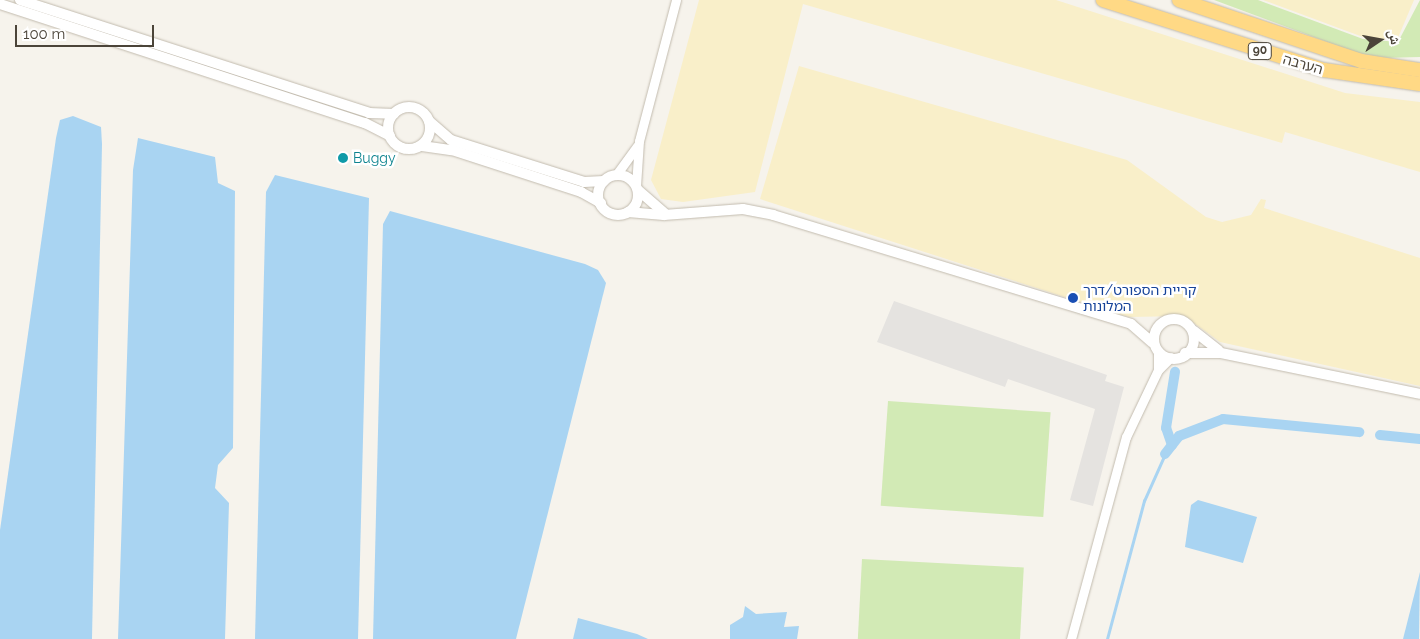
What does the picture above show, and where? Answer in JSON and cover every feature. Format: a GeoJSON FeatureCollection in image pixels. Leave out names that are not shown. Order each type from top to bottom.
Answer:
{"type":"FeatureCollection","features":[{"type":"Feature","properties":{"kind":"highway","name":"הערבה"},"geometry":{"type":"LineString","coordinates":[[1104,0],[1353,76],[1420,84]]}},
{"type":"Feature","properties":{"kind":"highway","name":"הערבה"},"geometry":{"type":"LineString","coordinates":[[1179,0],[1361,61],[1420,70]]}},
{"type":"Feature","properties":{"kind":"highway"},"geometry":{"type":"LineString","coordinates":[[1353,76],[1420,94]]}},
{"type":"Feature","properties":{"kind":"street"},"geometry":{"type":"LineString","coordinates":[[20,0],[369,113],[394,114],[414,108],[451,140],[584,182],[604,181],[616,175],[639,141]]}},
{"type":"Feature","properties":{"kind":"street"},"geometry":{"type":"LineString","coordinates":[[628,212],[638,201],[639,141],[676,0]]}},
{"type":"Feature","properties":{"kind":"street"},"geometry":{"type":"LineString","coordinates":[[0,4],[365,123],[390,136],[402,148],[422,146],[461,153],[581,192],[600,203],[612,214],[628,212],[672,215],[735,209],[767,213],[1131,324],[1182,322],[1226,354]]}},
{"type":"Feature","properties":{"kind":"street"},"geometry":{"type":"LineString","coordinates":[[390,136],[394,114]]}},
{"type":"Feature","properties":{"kind":"street"},"geometry":{"type":"LineString","coordinates":[[422,146],[429,135],[429,121]]}},
{"type":"Feature","properties":{"kind":"street"},"geometry":{"type":"LineString","coordinates":[[616,175],[629,178],[655,208],[672,215]]}},
{"type":"Feature","properties":{"kind":"street"},"geometry":{"type":"LineString","coordinates":[[600,203],[598,193],[604,181]]}},
{"type":"Feature","properties":{"kind":"street"},"geometry":{"type":"LineString","coordinates":[[1152,342],[1156,330],[1166,322]]}},
{"type":"Feature","properties":{"kind":"street"},"geometry":{"type":"LineString","coordinates":[[1131,324],[1152,342],[1158,353],[1158,370]]}},
{"type":"Feature","properties":{"kind":"street"},"geometry":{"type":"LineString","coordinates":[[1186,354],[1195,342],[1194,331]]}},
{"type":"Feature","properties":{"kind":"street"},"geometry":{"type":"LineString","coordinates":[[1158,353],[1171,357],[1186,354],[1226,354],[1420,394]]}},
{"type":"Feature","properties":{"kind":"street"},"geometry":{"type":"LineString","coordinates":[[1071,639],[1126,437],[1158,370],[1171,357]]}},
{"type":"Feature","properties":{"kind":"green space"},"geometry":{"type":"Polygon","coordinates":[[[1214,0],[1258,0],[1363,39],[1398,42],[1420,0],[1420,57],[1381,58],[1354,52],[1214,0]]]}},
{"type":"Feature","properties":{"kind":"green space"},"geometry":{"type":"Polygon","coordinates":[[[888,401],[1051,412],[1043,517],[881,506],[888,401]]]}},
{"type":"Feature","properties":{"kind":"green space"},"geometry":{"type":"Polygon","coordinates":[[[862,559],[1024,567],[1020,639],[858,639],[862,559]]]}},
{"type":"Feature","properties":{"kind":"sand"},"geometry":{"type":"Polygon","coordinates":[[[699,0],[1056,0],[1345,93],[1420,102],[1420,172],[1285,132],[1282,143],[803,4],[755,192],[683,202],[661,199],[651,180],[699,0]]]}},
{"type":"Feature","properties":{"kind":"sand"},"geometry":{"type":"Polygon","coordinates":[[[1263,0],[1414,0],[1397,40],[1363,37],[1263,0]]]}},
{"type":"Feature","properties":{"kind":"sand"},"geometry":{"type":"Polygon","coordinates":[[[799,66],[1127,160],[1206,217],[1222,222],[1251,215],[1261,199],[1266,200],[1264,208],[1420,258],[1420,386],[1220,342],[1184,316],[1129,317],[1111,312],[760,199],[799,66]]]}},
{"type":"Feature","properties":{"kind":"shaded area"},"geometry":{"type":"Polygon","coordinates":[[[894,301],[1107,375],[1105,381],[1124,387],[1093,506],[1070,500],[1095,409],[1008,379],[1005,387],[877,342],[894,301]]]}},
{"type":"Feature","properties":{"kind":"water"},"geometry":{"type":"Polygon","coordinates":[[[73,116],[101,127],[102,144],[92,639],[0,639],[0,530],[56,138],[60,120],[73,116]]]}},
{"type":"Feature","properties":{"kind":"water"},"geometry":{"type":"Polygon","coordinates":[[[138,138],[215,157],[218,183],[235,191],[233,448],[218,465],[215,488],[229,503],[225,639],[118,639],[133,170],[138,138]]]}},
{"type":"Feature","properties":{"kind":"water"},"geometry":{"type":"Polygon","coordinates":[[[275,175],[369,198],[358,639],[255,639],[266,192],[275,175]]]}},
{"type":"Feature","properties":{"kind":"water"},"geometry":{"type":"Polygon","coordinates":[[[390,211],[585,264],[598,270],[606,283],[516,639],[373,639],[383,224],[390,211]]]}},
{"type":"Feature","properties":{"kind":"water"},"geometry":{"type":"Polygon","coordinates":[[[1198,500],[1257,517],[1243,563],[1185,547],[1191,505],[1198,500]]]}},
{"type":"Feature","properties":{"kind":"water"},"geometry":{"type":"Polygon","coordinates":[[[1420,572],[1419,639],[1403,639],[1420,572]]]}},
{"type":"Feature","properties":{"kind":"water"},"geometry":{"type":"Polygon","coordinates":[[[745,606],[756,614],[787,612],[784,627],[799,626],[797,639],[730,639],[730,625],[743,617],[745,606]]]}},
{"type":"Feature","properties":{"kind":"water"},"geometry":{"type":"Polygon","coordinates":[[[578,618],[637,634],[648,639],[573,639],[578,618]]]}},
{"type":"Feature","properties":{"kind":"waterway"},"geometry":{"type":"LineString","coordinates":[[1172,445],[1166,428],[1175,372]]}},
{"type":"Feature","properties":{"kind":"waterway"},"geometry":{"type":"LineString","coordinates":[[1165,454],[1179,436],[1223,419],[1359,432]]}},
{"type":"Feature","properties":{"kind":"waterway"},"geometry":{"type":"LineString","coordinates":[[1380,435],[1420,439]]}},
{"type":"Feature","properties":{"kind":"waterway"},"geometry":{"type":"LineString","coordinates":[[1107,639],[1144,501],[1165,454]]}},
{"type":"Feature","properties":{"kind":"place","name":"Buggy"},"geometry":{"type":"Point","coordinates":[343,158]}},
{"type":"Feature","properties":{"kind":"place","name":"קריית הספורט/דרך המלונות"},"geometry":{"type":"Point","coordinates":[1073,298]}}]}
